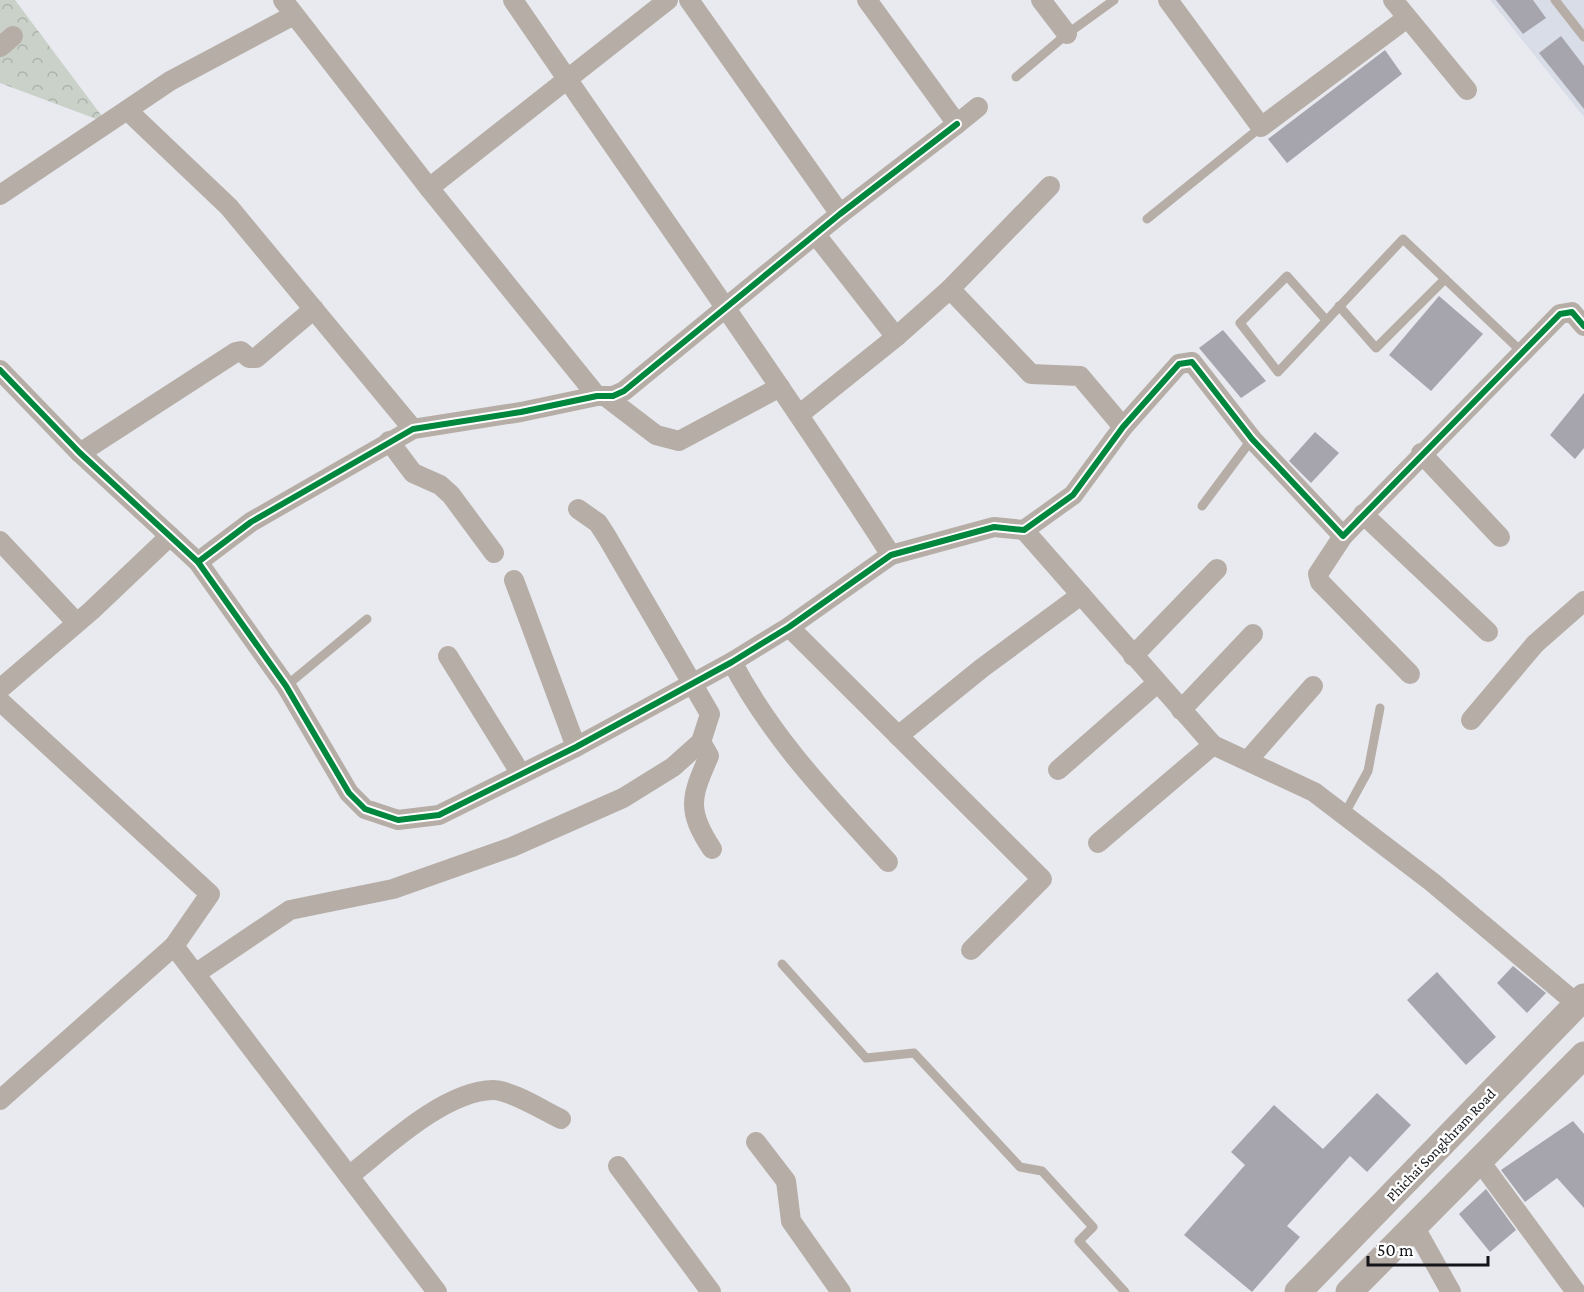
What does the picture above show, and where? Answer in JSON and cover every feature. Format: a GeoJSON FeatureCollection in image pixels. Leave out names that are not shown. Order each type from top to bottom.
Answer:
{"type":"FeatureCollection","features":[{"type":"Feature","properties":{"kind":"main road","name":"Phichai Songkhram Road"},"geometry":{"type":"LineString","coordinates":[[1298,1292],[1581,1001]]}},
{"type":"Feature","properties":{"kind":"main road"},"geometry":{"type":"LineString","coordinates":[[1349,1292],[1584,1055]]}},
{"type":"Feature","properties":{"kind":"street"},"geometry":{"type":"LineString","coordinates":[[513,0],[723,308],[800,414],[891,555]]}},
{"type":"Feature","properties":{"kind":"street"},"geometry":{"type":"LineString","coordinates":[[429,188],[668,0]]}},
{"type":"Feature","properties":{"kind":"street"},"geometry":{"type":"LineString","coordinates":[[689,0],[840,214]]}},
{"type":"Feature","properties":{"kind":"street"},"geometry":{"type":"LineString","coordinates":[[867,0],[957,124]]}},
{"type":"Feature","properties":{"kind":"street"},"geometry":{"type":"LineString","coordinates":[[1041,0],[1067,34]]}},
{"type":"Feature","properties":{"kind":"street"},"geometry":{"type":"LineString","coordinates":[[1168,0],[1261,127],[1407,18]]}},
{"type":"Feature","properties":{"kind":"street"},"geometry":{"type":"LineString","coordinates":[[1393,0],[1467,90]]}},
{"type":"Feature","properties":{"kind":"street"},"geometry":{"type":"LineString","coordinates":[[0,195],[170,81],[289,8],[429,188],[601,396],[656,435],[679,441],[780,387]]}},
{"type":"Feature","properties":{"kind":"street"},"geometry":{"type":"LineString","coordinates":[[198,561],[251,522],[413,429],[601,396],[613,396],[624,391],[840,214],[978,107]]}},
{"type":"Feature","properties":{"kind":"street"},"geometry":{"type":"LineString","coordinates":[[127,110],[229,207],[413,429]]}},
{"type":"Feature","properties":{"kind":"street"},"geometry":{"type":"LineString","coordinates":[[800,414],[896,337],[950,289],[1050,186]]}},
{"type":"Feature","properties":{"kind":"street"},"geometry":{"type":"LineString","coordinates":[[816,234],[896,337]]}},
{"type":"Feature","properties":{"kind":"street"},"geometry":{"type":"LineString","coordinates":[[950,289],[1031,374],[1080,376],[1124,427]]}},
{"type":"Feature","properties":{"kind":"street"},"geometry":{"type":"LineString","coordinates":[[80,453],[236,352],[242,351],[249,358],[256,358],[314,309]]}},
{"type":"Feature","properties":{"kind":"street"},"geometry":{"type":"LineString","coordinates":[[1410,674],[1320,582],[1318,574],[1343,536],[1363,514],[1560,314],[1572,312],[1584,326]]}},
{"type":"Feature","properties":{"kind":"street"},"geometry":{"type":"LineString","coordinates":[[1024,530],[1073,495],[1124,427],[1179,363],[1192,362],[1252,439],[1343,536]]}},
{"type":"Feature","properties":{"kind":"street"},"geometry":{"type":"LineString","coordinates":[[0,370],[80,453],[198,561],[286,686],[349,793],[365,809],[398,820],[440,815],[576,747],[732,662],[789,627],[891,555],[994,526],[1024,530],[1156,684],[1213,745],[1314,792],[1432,882],[1581,1001]]}},
{"type":"Feature","properties":{"kind":"street"},"geometry":{"type":"LineString","coordinates":[[389,441],[414,473],[440,485],[451,495],[494,553]]}},
{"type":"Feature","properties":{"kind":"street"},"geometry":{"type":"LineString","coordinates":[[1421,453],[1500,537]]}},
{"type":"Feature","properties":{"kind":"street"},"geometry":{"type":"LineString","coordinates":[[195,974],[290,910],[393,889],[512,847],[623,798],[673,767],[701,742],[710,714],[607,537],[598,524],[578,509]]}},
{"type":"Feature","properties":{"kind":"street"},"geometry":{"type":"LineString","coordinates":[[1363,514],[1488,632]]}},
{"type":"Feature","properties":{"kind":"street"},"geometry":{"type":"LineString","coordinates":[[0,689],[91,611],[170,536]]}},
{"type":"Feature","properties":{"kind":"street"},"geometry":{"type":"LineString","coordinates":[[0,541],[76,622]]}},
{"type":"Feature","properties":{"kind":"street"},"geometry":{"type":"LineString","coordinates":[[1133,656],[1217,568]]}},
{"type":"Feature","properties":{"kind":"street"},"geometry":{"type":"LineString","coordinates":[[514,580],[576,747]]}},
{"type":"Feature","properties":{"kind":"street"},"geometry":{"type":"LineString","coordinates":[[898,736],[982,668],[1081,595]]}},
{"type":"Feature","properties":{"kind":"street"},"geometry":{"type":"LineString","coordinates":[[1471,720],[1535,644],[1584,601]]}},
{"type":"Feature","properties":{"kind":"street"},"geometry":{"type":"LineString","coordinates":[[789,627],[1042,879],[971,950]]}},
{"type":"Feature","properties":{"kind":"street"},"geometry":{"type":"LineString","coordinates":[[1181,710],[1253,634]]}},
{"type":"Feature","properties":{"kind":"street"},"geometry":{"type":"LineString","coordinates":[[448,656],[521,774]]}},
{"type":"Feature","properties":{"kind":"street"},"geometry":{"type":"LineString","coordinates":[[732,662],[766,721],[791,754],[888,862]]}},
{"type":"Feature","properties":{"kind":"street"},"geometry":{"type":"LineString","coordinates":[[1058,770],[1156,684]]}},
{"type":"Feature","properties":{"kind":"street"},"geometry":{"type":"LineString","coordinates":[[1248,760],[1313,686]]}},
{"type":"Feature","properties":{"kind":"street"},"geometry":{"type":"LineString","coordinates":[[0,701],[210,894],[174,946],[0,1100]]}},
{"type":"Feature","properties":{"kind":"street"},"geometry":{"type":"LineString","coordinates":[[701,742],[709,756],[693,795],[697,826],[712,849]]}},
{"type":"Feature","properties":{"kind":"street"},"geometry":{"type":"LineString","coordinates":[[1098,843],[1213,745]]}},
{"type":"Feature","properties":{"kind":"street"},"geometry":{"type":"LineString","coordinates":[[174,946],[437,1292]]}},
{"type":"Feature","properties":{"kind":"street"},"geometry":{"type":"LineString","coordinates":[[349,1176],[428,1114],[471,1095],[494,1090],[508,1093],[561,1119]]}},
{"type":"Feature","properties":{"kind":"street"},"geometry":{"type":"LineString","coordinates":[[756,1142],[786,1181],[791,1221],[841,1292]]}},
{"type":"Feature","properties":{"kind":"street"},"geometry":{"type":"LineString","coordinates":[[1479,1160],[1576,1292]]}},
{"type":"Feature","properties":{"kind":"street"},"geometry":{"type":"LineString","coordinates":[[618,1167],[711,1292]]}},
{"type":"Feature","properties":{"kind":"street"},"geometry":{"type":"LineString","coordinates":[[1414,1226],[1451,1292]]}},
{"type":"Feature","properties":{"kind":"lane"},"geometry":{"type":"LineString","coordinates":[[1016,77],[1067,34],[1114,0]]}},
{"type":"Feature","properties":{"kind":"lane"},"geometry":{"type":"LineString","coordinates":[[1555,0],[1584,38]]}},
{"type":"Feature","properties":{"kind":"lane"},"geometry":{"type":"LineString","coordinates":[[1147,219],[1261,127]]}},
{"type":"Feature","properties":{"kind":"lane"},"geometry":{"type":"LineString","coordinates":[[1326,320],[1287,276],[1240,323],[1278,372],[1403,239],[1523,353]]}},
{"type":"Feature","properties":{"kind":"lane"},"geometry":{"type":"LineString","coordinates":[[1339,306],[1376,348],[1445,279]]}},
{"type":"Feature","properties":{"kind":"lane"},"geometry":{"type":"LineString","coordinates":[[1202,506],[1252,439]]}},
{"type":"Feature","properties":{"kind":"lane"},"geometry":{"type":"LineString","coordinates":[[286,686],[367,619]]}},
{"type":"Feature","properties":{"kind":"lane"},"geometry":{"type":"LineString","coordinates":[[1344,815],[1368,771],[1380,708]]}},
{"type":"Feature","properties":{"kind":"lane"},"geometry":{"type":"LineString","coordinates":[[782,963],[866,1058],[914,1053],[1020,1167],[1042,1171],[1093,1227],[1079,1240],[1125,1292]]}},
{"type":"Feature","properties":{"kind":"shaded area"},"geometry":{"type":"Polygon","coordinates":[[[1490,0],[1584,0],[1584,117],[1490,0]]]}},
{"type":"Feature","properties":{"kind":"green space"},"geometry":{"type":"Polygon","coordinates":[[[0,0],[15,0],[107,123],[0,83],[0,0]]]}},
{"type":"Feature","properties":{"kind":"building"},"geometry":{"type":"Polygon","coordinates":[[[1496,0],[1533,0],[1546,18],[1523,34],[1496,0]]]}},
{"type":"Feature","properties":{"kind":"building"},"geometry":{"type":"Polygon","coordinates":[[[1561,36],[1584,66],[1584,109],[1539,53],[1561,36]]]}},
{"type":"Feature","properties":{"kind":"building"},"geometry":{"type":"Polygon","coordinates":[[[1385,50],[1402,74],[1287,163],[1268,139],[1385,50]]]}},
{"type":"Feature","properties":{"kind":"building"},"geometry":{"type":"Polygon","coordinates":[[[1439,296],[1483,334],[1431,391],[1389,355],[1439,296]]]}},
{"type":"Feature","properties":{"kind":"building"},"geometry":{"type":"Polygon","coordinates":[[[1223,330],[1266,381],[1241,398],[1199,348],[1223,330]]]}},
{"type":"Feature","properties":{"kind":"building"},"geometry":{"type":"Polygon","coordinates":[[[1584,393],[1584,448],[1575,459],[1550,435],[1584,393]]]}},
{"type":"Feature","properties":{"kind":"building"},"geometry":{"type":"Polygon","coordinates":[[[1315,432],[1339,453],[1311,483],[1289,461],[1315,432]]]}},
{"type":"Feature","properties":{"kind":"building"},"geometry":{"type":"Polygon","coordinates":[[[1513,966],[1546,993],[1527,1013],[1497,983],[1513,966]]]}},
{"type":"Feature","properties":{"kind":"building"},"geometry":{"type":"Polygon","coordinates":[[[1437,972],[1496,1037],[1466,1065],[1407,1000],[1437,972]]]}},
{"type":"Feature","properties":{"kind":"building"},"geometry":{"type":"Polygon","coordinates":[[[1377,1093],[1411,1125],[1367,1172],[1350,1156],[1287,1226],[1300,1237],[1252,1292],[1184,1235],[1245,1165],[1231,1152],[1274,1105],[1323,1149],[1377,1093]]]}},
{"type":"Feature","properties":{"kind":"building"},"geometry":{"type":"Polygon","coordinates":[[[1573,1121],[1584,1134],[1584,1208],[1557,1178],[1525,1202],[1501,1170],[1573,1121]]]}},
{"type":"Feature","properties":{"kind":"building"},"geometry":{"type":"Polygon","coordinates":[[[1486,1189],[1516,1230],[1490,1252],[1459,1214],[1486,1189]]]}},
{"type":"Feature","properties":{"kind":"cycle path"},"geometry":{"type":"LineString","coordinates":[[198,562],[251,522],[413,429],[521,412],[597,396],[613,396],[624,391],[840,214],[957,124]]}},
{"type":"Feature","properties":{"kind":"cycle path"},"geometry":{"type":"LineString","coordinates":[[0,370],[80,453],[198,562],[286,686],[349,793],[365,809],[398,820],[439,815],[576,747],[732,662],[789,627],[891,555],[994,527],[1024,530],[1073,495],[1123,427],[1179,364],[1192,362],[1252,439],[1343,536],[1560,314],[1572,312],[1584,326]]}}]}
